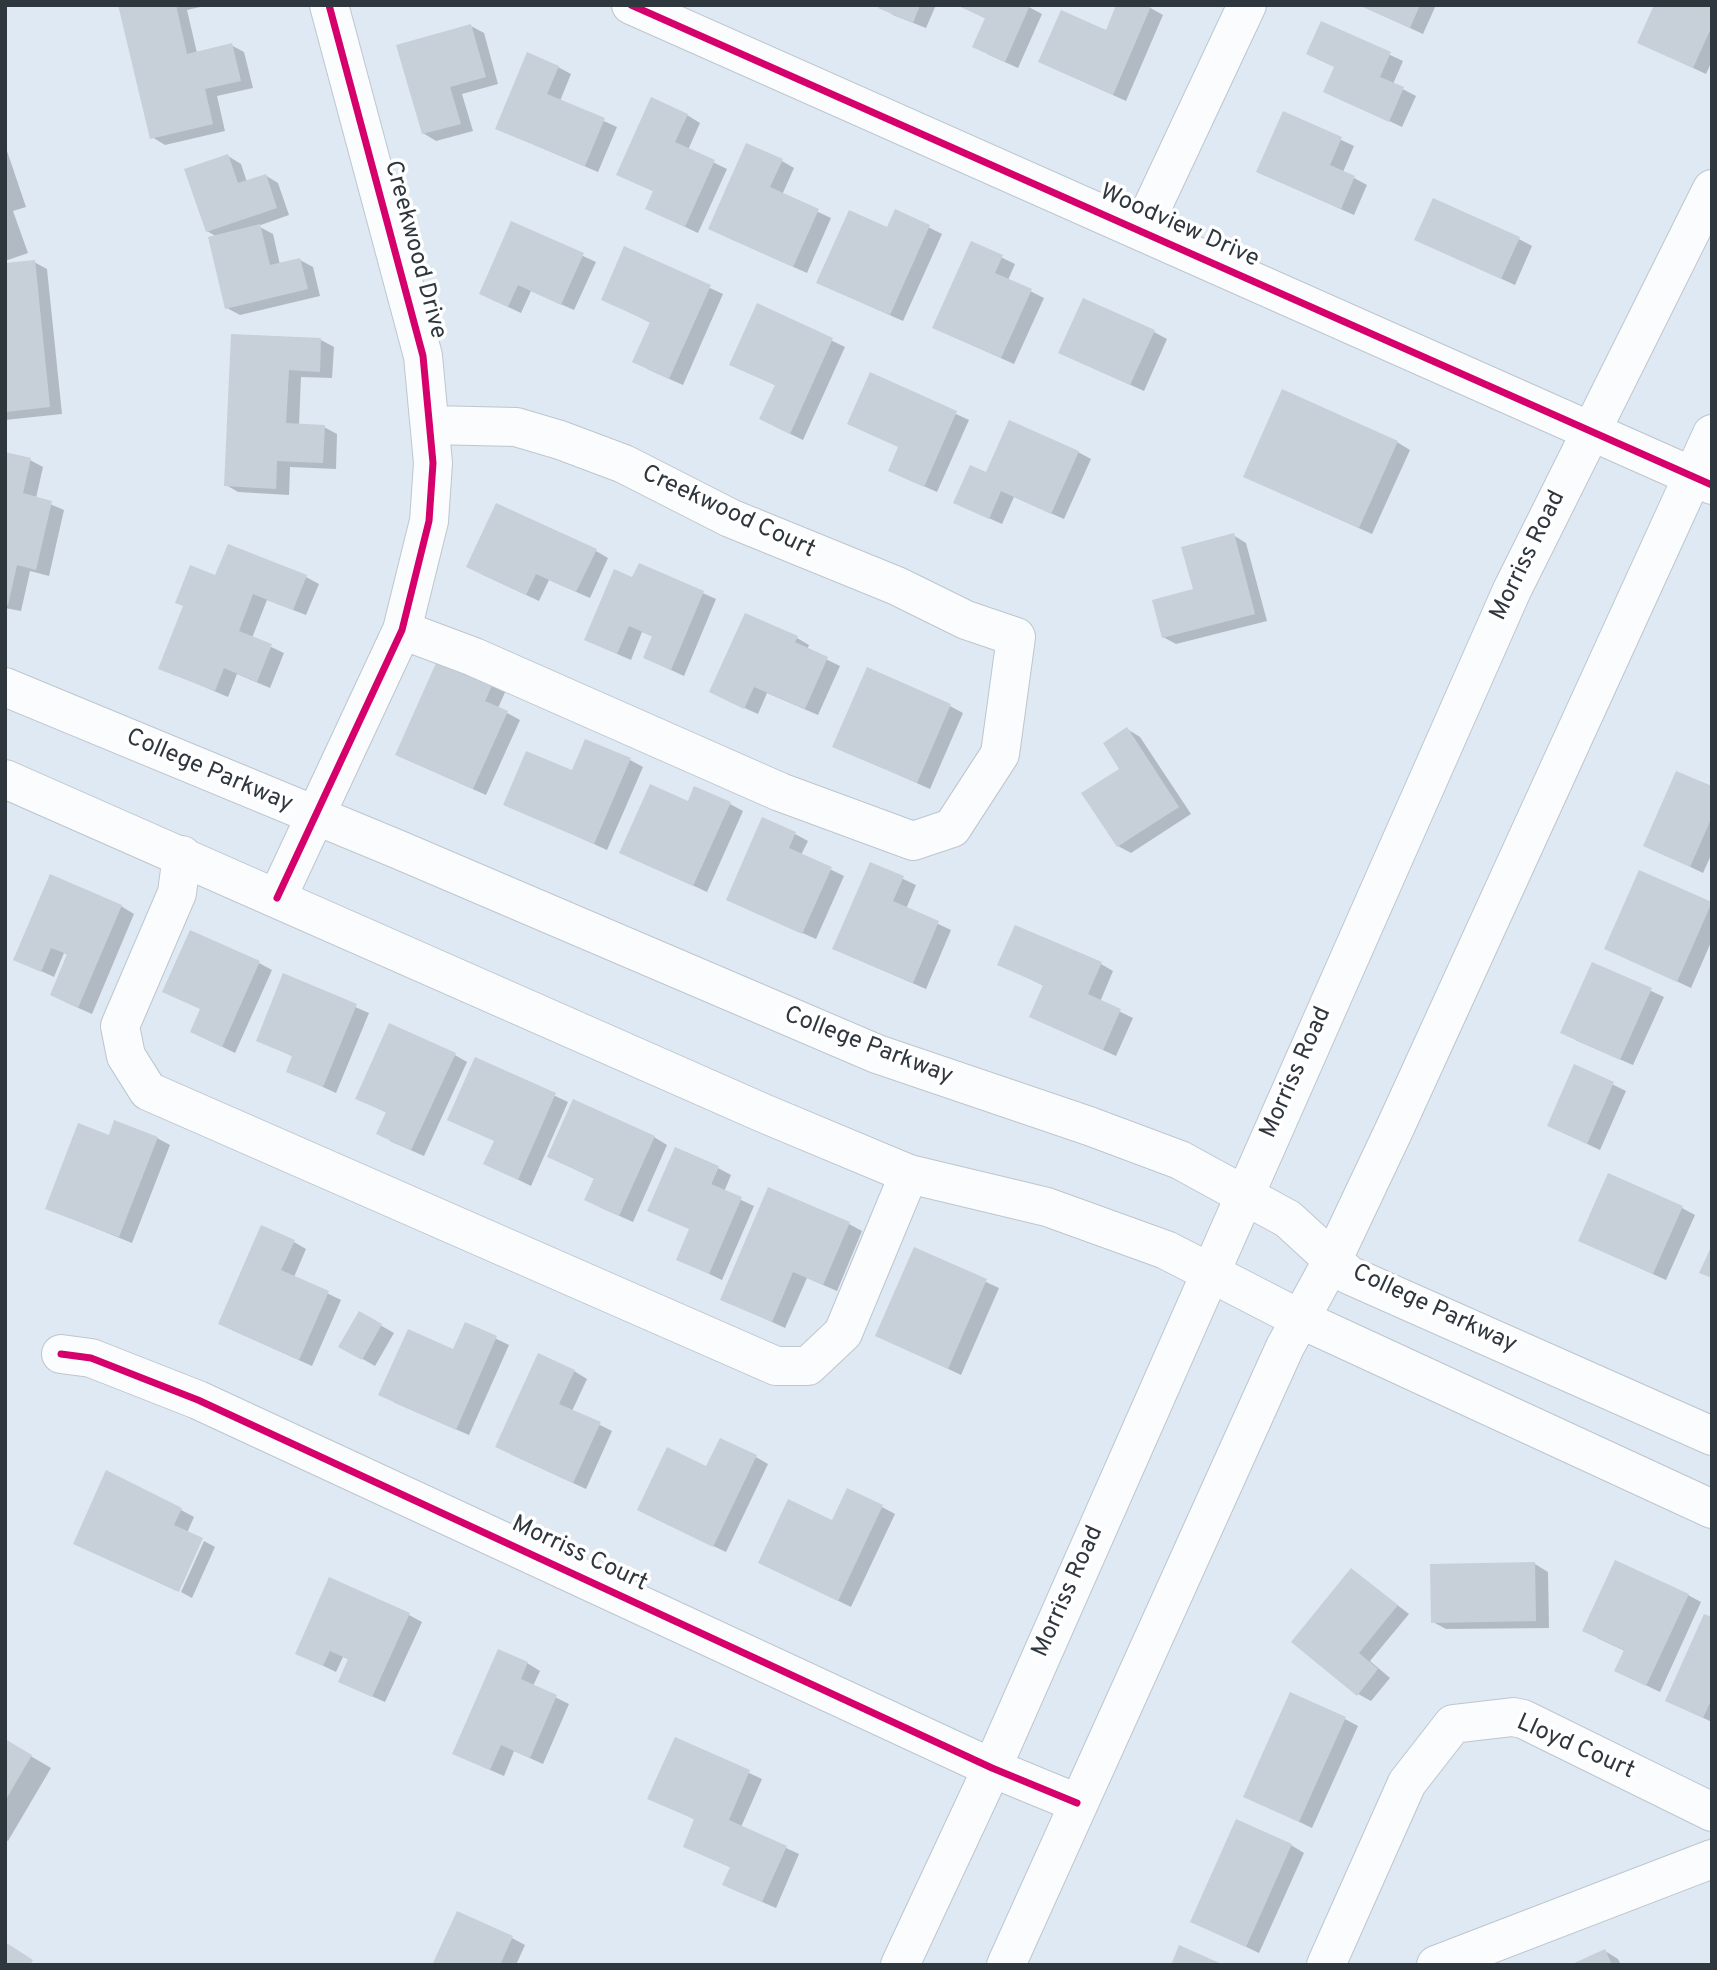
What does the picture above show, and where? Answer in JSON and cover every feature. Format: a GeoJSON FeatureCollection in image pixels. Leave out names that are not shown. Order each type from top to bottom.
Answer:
{"type":"FeatureCollection","features":[{"type":"Feature","properties":{"kind":"main road","name":"Creekwood Drive"},"geometry":{"type":"LineString","coordinates":[[277,898],[402,630],[429,521],[433,463],[423,356],[329,5]]}},
{"type":"Feature","properties":{"kind":"main road","name":"Woodview Drive"},"geometry":{"type":"LineString","coordinates":[[631,5],[1702,481]]}},
{"type":"Feature","properties":{"kind":"main road"},"geometry":{"type":"LineString","coordinates":[[1141,231],[1247,5]]}},
{"type":"Feature","properties":{"kind":"main road","name":"Morriss Road"},"geometry":{"type":"LineString","coordinates":[[900,1965],[992,1768],[1511,590],[1712,189]]}},
{"type":"Feature","properties":{"kind":"main road","name":"Creekwood Court"},"geometry":{"type":"LineString","coordinates":[[402,630],[474,657],[780,792],[913,841],[952,828],[1000,754],[1016,637],[966,620],[897,586],[730,518],[624,464],[560,440],[516,427],[431,425]]}},
{"type":"Feature","properties":{"kind":"main road"},"geometry":{"type":"LineString","coordinates":[[1006,1965],[1298,1318],[1333,1259],[1702,481],[1712,434]]}},
{"type":"Feature","properties":{"kind":"main road","name":"College Parkway"},"geometry":{"type":"LineString","coordinates":[[5,687],[397,849],[877,1054],[1180,1160],[1288,1220],[1349,1275],[1712,1436]]}},
{"type":"Feature","properties":{"kind":"main road"},"geometry":{"type":"LineString","coordinates":[[5,779],[763,1113],[909,1174],[1047,1207],[1144,1240],[1298,1318],[1712,1509]]}},
{"type":"Feature","properties":{"kind":"main road"},"geometry":{"type":"LineString","coordinates":[[182,855],[177,893],[120,1026],[126,1056],[148,1091],[776,1367],[807,1366],[843,1333],[909,1174]]}},
{"type":"Feature","properties":{"kind":"main road","name":"Morriss Court"},"geometry":{"type":"LineString","coordinates":[[61,1354],[91,1358],[198,1400],[992,1768],[1077,1803]]}},
{"type":"Feature","properties":{"kind":"main road","name":"Lloyd Court"},"geometry":{"type":"LineString","coordinates":[[1326,1965],[1407,1783],[1453,1724],[1513,1717],[1523,1719],[1712,1812]]}},
{"type":"Feature","properties":{"kind":"main road"},"geometry":{"type":"LineString","coordinates":[[1436,1965],[1712,1859]]}},
{"type":"Feature","properties":{"kind":"building"},"geometry":{"type":"Polygon","coordinates":[[[118,5],[176,5],[187,54],[232,43],[241,81],[205,89],[213,124],[150,139],[118,5]]]}},
{"type":"Feature","properties":{"kind":"building"},"geometry":{"type":"Polygon","coordinates":[[[880,5],[920,5],[913,23],[878,8],[880,5]]]}},
{"type":"Feature","properties":{"kind":"building"},"geometry":{"type":"Polygon","coordinates":[[[957,5],[1030,5],[1005,62],[972,47],[985,18],[957,5]]]}},
{"type":"Feature","properties":{"kind":"building"},"geometry":{"type":"Polygon","coordinates":[[[1116,5],[1151,6],[1113,95],[1038,62],[1061,10],[1106,30],[1116,5]]]}},
{"type":"Feature","properties":{"kind":"building"},"geometry":{"type":"Polygon","coordinates":[[[1358,5],[1420,5],[1410,28],[1358,5]]]}},
{"type":"Feature","properties":{"kind":"building"},"geometry":{"type":"Polygon","coordinates":[[[1654,5],[1712,5],[1712,26],[1693,68],[1637,43],[1654,5]]]}},
{"type":"Feature","properties":{"kind":"building"},"geometry":{"type":"Polygon","coordinates":[[[1321,21],[1391,52],[1380,77],[1404,87],[1389,122],[1323,92],[1334,67],[1306,54],[1321,21]]]}},
{"type":"Feature","properties":{"kind":"building"},"geometry":{"type":"Polygon","coordinates":[[[471,24],[486,77],[450,87],[461,124],[422,134],[396,45],[471,24]]]}},
{"type":"Feature","properties":{"kind":"building"},"geometry":{"type":"Polygon","coordinates":[[[527,52],[559,66],[547,94],[605,118],[585,166],[495,129],[527,52]]]}},
{"type":"Feature","properties":{"kind":"building"},"geometry":{"type":"Polygon","coordinates":[[[651,97],[688,114],[675,142],[715,160],[685,227],[645,209],[653,191],[616,175],[651,97]]]}},
{"type":"Feature","properties":{"kind":"building"},"geometry":{"type":"Polygon","coordinates":[[[1283,111],[1342,137],[1330,165],[1355,176],[1341,209],[1256,172],[1283,111]]]}},
{"type":"Feature","properties":{"kind":"building"},"geometry":{"type":"Polygon","coordinates":[[[746,143],[783,159],[770,187],[819,209],[793,267],[708,229],[746,143]]]}},
{"type":"Feature","properties":{"kind":"building"},"geometry":{"type":"Polygon","coordinates":[[[228,154],[238,183],[266,174],[277,208],[206,232],[184,169],[228,154]]]}},
{"type":"Feature","properties":{"kind":"building"},"geometry":{"type":"Polygon","coordinates":[[[1433,198],[1520,237],[1501,279],[1414,240],[1433,198]]]}},
{"type":"Feature","properties":{"kind":"building"},"geometry":{"type":"Polygon","coordinates":[[[895,209],[930,225],[890,315],[816,283],[849,210],[887,227],[895,209]]]}},
{"type":"Feature","properties":{"kind":"building"},"geometry":{"type":"Polygon","coordinates":[[[511,221],[584,253],[561,305],[518,285],[508,307],[479,294],[511,221]]]}},
{"type":"Feature","properties":{"kind":"building"},"geometry":{"type":"Polygon","coordinates":[[[260,224],[270,265],[300,258],[308,289],[225,309],[208,237],[260,224]]]}},
{"type":"Feature","properties":{"kind":"building"},"geometry":{"type":"Polygon","coordinates":[[[971,241],[1003,255],[995,273],[1032,289],[1001,358],[932,328],[971,241]]]}},
{"type":"Feature","properties":{"kind":"building"},"geometry":{"type":"Polygon","coordinates":[[[624,246],[711,285],[669,379],[632,362],[650,322],[601,300],[624,246]]]}},
{"type":"Feature","properties":{"kind":"building"},"geometry":{"type":"Polygon","coordinates":[[[35,260],[50,407],[5,412],[5,263],[35,260]]]}},
{"type":"Feature","properties":{"kind":"building"},"geometry":{"type":"Polygon","coordinates":[[[1083,298],[1155,330],[1130,385],[1058,353],[1083,298]]]}},
{"type":"Feature","properties":{"kind":"building"},"geometry":{"type":"Polygon","coordinates":[[[757,303],[833,338],[790,434],[759,419],[775,385],[729,365],[757,303]]]}},
{"type":"Feature","properties":{"kind":"building"},"geometry":{"type":"Polygon","coordinates":[[[231,334],[321,338],[320,372],[289,370],[286,423],[325,425],[323,463],[277,461],[276,489],[224,486],[231,334]]]}},
{"type":"Feature","properties":{"kind":"building"},"geometry":{"type":"Polygon","coordinates":[[[870,372],[957,411],[924,487],[888,471],[898,447],[847,424],[870,372]]]}},
{"type":"Feature","properties":{"kind":"building"},"geometry":{"type":"Polygon","coordinates":[[[1282,389],[1398,441],[1359,528],[1243,477],[1282,389]]]}},
{"type":"Feature","properties":{"kind":"building"},"geometry":{"type":"Polygon","coordinates":[[[1009,420],[1079,451],[1051,514],[1001,491],[989,519],[953,503],[970,465],[986,472],[1009,420]]]}},
{"type":"Feature","properties":{"kind":"building"},"geometry":{"type":"Polygon","coordinates":[[[5,452],[31,458],[23,493],[52,501],[36,570],[17,565],[8,605],[5,605],[5,452]]]}},
{"type":"Feature","properties":{"kind":"building"},"geometry":{"type":"Polygon","coordinates":[[[496,503],[597,549],[576,592],[536,574],[526,595],[466,567],[496,503]]]}},
{"type":"Feature","properties":{"kind":"building"},"geometry":{"type":"Polygon","coordinates":[[[1234,533],[1255,614],[1162,638],[1152,600],[1193,589],[1181,547],[1234,533]]]}},
{"type":"Feature","properties":{"kind":"building"},"geometry":{"type":"Polygon","coordinates":[[[228,544],[307,575],[293,610],[253,594],[239,631],[272,644],[257,682],[224,668],[215,691],[158,669],[183,606],[175,603],[190,565],[215,575],[228,544]]]}},
{"type":"Feature","properties":{"kind":"building"},"geometry":{"type":"Polygon","coordinates":[[[639,563],[704,591],[671,670],[643,658],[652,636],[629,626],[617,654],[584,640],[614,569],[632,577],[639,563]]]}},
{"type":"Feature","properties":{"kind":"building"},"geometry":{"type":"Polygon","coordinates":[[[745,613],[798,636],[795,642],[828,657],[805,709],[754,687],[744,709],[709,692],[745,613]]]}},
{"type":"Feature","properties":{"kind":"building"},"geometry":{"type":"Polygon","coordinates":[[[440,654],[495,679],[485,701],[508,711],[473,789],[395,755],[440,654]]]}},
{"type":"Feature","properties":{"kind":"building"},"geometry":{"type":"Polygon","coordinates":[[[867,667],[951,704],[917,783],[832,747],[867,667]]]}},
{"type":"Feature","properties":{"kind":"building"},"geometry":{"type":"Polygon","coordinates":[[[1127,727],[1179,807],[1117,847],[1081,793],[1119,769],[1103,743],[1127,727]]]}},
{"type":"Feature","properties":{"kind":"building"},"geometry":{"type":"Polygon","coordinates":[[[585,739],[631,758],[594,844],[503,805],[526,751],[572,770],[585,739]]]}},
{"type":"Feature","properties":{"kind":"building"},"geometry":{"type":"Polygon","coordinates":[[[1676,771],[1712,786],[1712,817],[1690,867],[1643,846],[1676,771]]]}},
{"type":"Feature","properties":{"kind":"building"},"geometry":{"type":"Polygon","coordinates":[[[650,784],[688,801],[694,786],[731,802],[693,886],[619,853],[650,784]]]}},
{"type":"Feature","properties":{"kind":"building"},"geometry":{"type":"Polygon","coordinates":[[[762,817],[796,832],[789,848],[832,867],[802,934],[726,900],[762,817]]]}},
{"type":"Feature","properties":{"kind":"building"},"geometry":{"type":"Polygon","coordinates":[[[870,862],[904,876],[893,901],[939,921],[913,983],[832,949],[870,862]]]}},
{"type":"Feature","properties":{"kind":"building"},"geometry":{"type":"Polygon","coordinates":[[[1639,870],[1712,902],[1677,982],[1604,949],[1639,870]]]}},
{"type":"Feature","properties":{"kind":"building"},"geometry":{"type":"Polygon","coordinates":[[[50,874],[122,905],[78,1008],[50,995],[67,954],[51,948],[41,972],[13,960],[50,874]]]}},
{"type":"Feature","properties":{"kind":"building"},"geometry":{"type":"Polygon","coordinates":[[[1015,925],[1102,962],[1088,994],[1121,1009],[1103,1050],[1029,1017],[1043,985],[997,965],[1015,925]]]}},
{"type":"Feature","properties":{"kind":"building"},"geometry":{"type":"Polygon","coordinates":[[[190,930],[260,961],[222,1047],[190,1032],[200,1009],[162,992],[190,930]]]}},
{"type":"Feature","properties":{"kind":"building"},"geometry":{"type":"Polygon","coordinates":[[[1592,962],[1652,988],[1620,1060],[1560,1033],[1592,962]]]}},
{"type":"Feature","properties":{"kind":"building"},"geometry":{"type":"Polygon","coordinates":[[[283,973],[357,1004],[323,1087],[286,1072],[292,1056],[256,1041],[283,973]]]}},
{"type":"Feature","properties":{"kind":"building"},"geometry":{"type":"Polygon","coordinates":[[[389,1023],[456,1053],[411,1150],[376,1134],[386,1112],[355,1099],[389,1023]]]}},
{"type":"Feature","properties":{"kind":"building"},"geometry":{"type":"Polygon","coordinates":[[[475,1057],[556,1093],[518,1180],[483,1164],[494,1141],[447,1120],[475,1057]]]}},
{"type":"Feature","properties":{"kind":"building"},"geometry":{"type":"Polygon","coordinates":[[[1574,1064],[1614,1082],[1587,1144],[1547,1126],[1574,1064]]]}},
{"type":"Feature","properties":{"kind":"building"},"geometry":{"type":"Polygon","coordinates":[[[573,1099],[655,1136],[619,1216],[584,1200],[594,1178],[547,1157],[573,1099]]]}},
{"type":"Feature","properties":{"kind":"building"},"geometry":{"type":"Polygon","coordinates":[[[114,1120],[158,1137],[119,1237],[45,1209],[78,1123],[109,1135],[114,1120]]]}},
{"type":"Feature","properties":{"kind":"building"},"geometry":{"type":"Polygon","coordinates":[[[675,1147],[719,1166],[711,1184],[742,1197],[709,1274],[676,1260],[689,1229],[647,1211],[675,1147]]]}},
{"type":"Feature","properties":{"kind":"building"},"geometry":{"type":"Polygon","coordinates":[[[1608,1173],[1683,1206],[1653,1274],[1578,1241],[1608,1173]]]}},
{"type":"Feature","properties":{"kind":"building"},"geometry":{"type":"Polygon","coordinates":[[[768,1187],[850,1222],[823,1285],[793,1272],[772,1322],[720,1300],[768,1187]]]}},
{"type":"Feature","properties":{"kind":"building"},"geometry":{"type":"Polygon","coordinates":[[[261,1225],[295,1240],[281,1270],[329,1291],[299,1360],[218,1324],[261,1225]]]}},
{"type":"Feature","properties":{"kind":"building"},"geometry":{"type":"Polygon","coordinates":[[[1712,1245],[1712,1278],[1699,1273],[1712,1245]]]}},
{"type":"Feature","properties":{"kind":"building"},"geometry":{"type":"Polygon","coordinates":[[[914,1247],[987,1279],[948,1369],[875,1336],[914,1247]]]}},
{"type":"Feature","properties":{"kind":"building"},"geometry":{"type":"Polygon","coordinates":[[[359,1311],[382,1324],[362,1360],[338,1347],[359,1311]]]}},
{"type":"Feature","properties":{"kind":"building"},"geometry":{"type":"Polygon","coordinates":[[[465,1322],[497,1336],[456,1430],[378,1395],[408,1329],[453,1349],[465,1322]]]}},
{"type":"Feature","properties":{"kind":"building"},"geometry":{"type":"Polygon","coordinates":[[[538,1353],[575,1370],[559,1404],[601,1422],[573,1483],[495,1447],[538,1353]]]}},
{"type":"Feature","properties":{"kind":"building"},"geometry":{"type":"Polygon","coordinates":[[[720,1438],[757,1455],[713,1547],[637,1510],[667,1447],[706,1466],[720,1438]]]}},
{"type":"Feature","properties":{"kind":"building"},"geometry":{"type":"Polygon","coordinates":[[[106,1470],[182,1508],[174,1525],[203,1538],[179,1592],[73,1544],[106,1470]]]}},
{"type":"Feature","properties":{"kind":"building"},"geometry":{"type":"Polygon","coordinates":[[[847,1488],[883,1505],[838,1601],[758,1563],[788,1499],[832,1520],[847,1488]]]}},
{"type":"Feature","properties":{"kind":"building"},"geometry":{"type":"Polygon","coordinates":[[[1615,1560],[1689,1594],[1646,1686],[1614,1671],[1624,1650],[1582,1631],[1615,1560]]]}},
{"type":"Feature","properties":{"kind":"building"},"geometry":{"type":"Polygon","coordinates":[[[1535,1562],[1536,1621],[1431,1623],[1430,1564],[1535,1562]]]}},
{"type":"Feature","properties":{"kind":"building"},"geometry":{"type":"Polygon","coordinates":[[[1351,1568],[1398,1605],[1359,1653],[1378,1669],[1357,1696],[1291,1642],[1351,1568]]]}},
{"type":"Feature","properties":{"kind":"building"},"geometry":{"type":"Polygon","coordinates":[[[329,1577],[410,1613],[372,1697],[338,1682],[348,1659],[330,1651],[323,1666],[295,1654],[329,1577]]]}},
{"type":"Feature","properties":{"kind":"building"},"geometry":{"type":"Polygon","coordinates":[[[1704,1614],[1712,1617],[1712,1698],[1703,1718],[1665,1701],[1704,1614]]]}},
{"type":"Feature","properties":{"kind":"building"},"geometry":{"type":"Polygon","coordinates":[[[498,1649],[528,1662],[521,1679],[557,1695],[530,1758],[501,1745],[490,1770],[452,1754],[498,1649]]]}},
{"type":"Feature","properties":{"kind":"building"},"geometry":{"type":"Polygon","coordinates":[[[1290,1692],[1346,1717],[1299,1822],[1243,1797],[1290,1692]]]}},
{"type":"Feature","properties":{"kind":"building"},"geometry":{"type":"Polygon","coordinates":[[[675,1737],[750,1770],[729,1820],[787,1846],[762,1902],[722,1885],[730,1867],[683,1847],[694,1819],[647,1799],[675,1737]]]}},
{"type":"Feature","properties":{"kind":"building"},"geometry":{"type":"Polygon","coordinates":[[[5,1739],[32,1755],[5,1801],[5,1739]]]}},
{"type":"Feature","properties":{"kind":"building"},"geometry":{"type":"Polygon","coordinates":[[[1236,1819],[1292,1844],[1246,1947],[1190,1922],[1236,1819]]]}},
{"type":"Feature","properties":{"kind":"building"},"geometry":{"type":"Polygon","coordinates":[[[457,1911],[513,1936],[500,1965],[432,1965],[457,1911]]]}},
{"type":"Feature","properties":{"kind":"building"},"geometry":{"type":"Polygon","coordinates":[[[5,1942],[33,1960],[30,1965],[5,1965],[5,1942]]]}},
{"type":"Feature","properties":{"kind":"building"},"geometry":{"type":"Polygon","coordinates":[[[1179,1945],[1224,1965],[1171,1965],[1179,1945]]]}},
{"type":"Feature","properties":{"kind":"building"},"geometry":{"type":"Polygon","coordinates":[[[1605,1949],[1612,1965],[1570,1965],[1605,1949]]]}},
{"type":"Feature","properties":{"kind":"cycle path"},"geometry":{"type":"LineString","coordinates":[[277,898],[402,630],[429,521],[433,463],[423,356],[329,5]]}},
{"type":"Feature","properties":{"kind":"cycle path"},"geometry":{"type":"LineString","coordinates":[[631,5],[1712,485]]}},
{"type":"Feature","properties":{"kind":"cycle path"},"geometry":{"type":"LineString","coordinates":[[61,1354],[91,1358],[198,1400],[992,1768],[1077,1803]]}}]}
